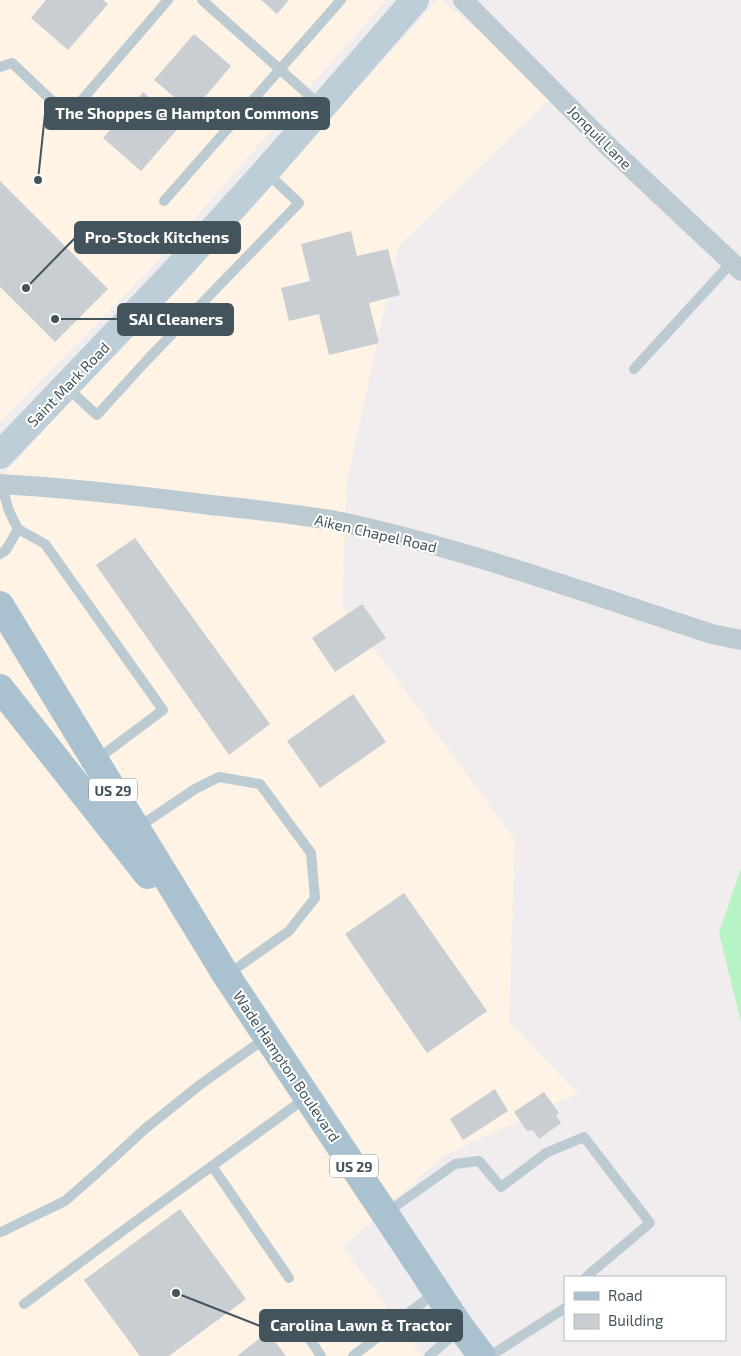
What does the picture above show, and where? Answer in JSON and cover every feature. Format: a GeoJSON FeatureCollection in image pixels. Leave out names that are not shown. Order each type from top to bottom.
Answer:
{"type":"FeatureCollection","features":[{"type":"Feature","properties":{"kind":"main road","name":"Wade Hampton Boulevard"},"geometry":{"type":"LineString","coordinates":[[0,605],[226,975],[461,1328],[482,1356]]}},
{"type":"Feature","properties":{"kind":"main road","name":"Wade Hampton Boulevard"},"geometry":{"type":"LineString","coordinates":[[0,688],[226,975]]}},
{"type":"Feature","properties":{"kind":"street","name":"Saint Mark Road"},"geometry":{"type":"LineString","coordinates":[[0,455],[171,276],[265,172],[415,0]]}},
{"type":"Feature","properties":{"kind":"street","name":"Jonquil Lane"},"geometry":{"type":"LineString","coordinates":[[463,0],[609,147],[736,266]]}},
{"type":"Feature","properties":{"kind":"street","name":"Aiken Chapel Road"},"geometry":{"type":"LineString","coordinates":[[0,484],[138,496],[291,514],[344,523],[484,560],[712,634],[741,640]]}},
{"type":"Feature","properties":{"kind":"lane"},"geometry":{"type":"LineString","coordinates":[[0,67],[12,63],[68,116],[168,0]]}},
{"type":"Feature","properties":{"kind":"lane"},"geometry":{"type":"LineString","coordinates":[[202,0],[322,107]]}},
{"type":"Feature","properties":{"kind":"lane"},"geometry":{"type":"LineString","coordinates":[[164,201],[341,0]]}},
{"type":"Feature","properties":{"kind":"lane"},"geometry":{"type":"LineString","coordinates":[[66,386],[97,415],[148,359],[299,203],[265,172]]}},
{"type":"Feature","properties":{"kind":"lane"},"geometry":{"type":"LineString","coordinates":[[634,369],[736,266]]}},
{"type":"Feature","properties":{"kind":"lane"},"geometry":{"type":"LineString","coordinates":[[0,484],[9,511],[18,529],[44,544],[163,710],[95,760]]}},
{"type":"Feature","properties":{"kind":"lane"},"geometry":{"type":"LineString","coordinates":[[0,554],[6,550],[18,529]]}},
{"type":"Feature","properties":{"kind":"lane"},"geometry":{"type":"LineString","coordinates":[[137,828],[195,789],[219,777],[260,784],[311,853],[315,898],[289,931],[226,975]]}},
{"type":"Feature","properties":{"kind":"lane"},"geometry":{"type":"LineString","coordinates":[[1,1232],[65,1201],[146,1128],[201,1084],[268,1036]]}},
{"type":"Feature","properties":{"kind":"lane"},"geometry":{"type":"LineString","coordinates":[[24,1304],[308,1096]]}},
{"type":"Feature","properties":{"kind":"lane"},"geometry":{"type":"LineString","coordinates":[[386,1214],[455,1164],[478,1161],[501,1187],[546,1153],[584,1138],[650,1224],[587,1276]]}},
{"type":"Feature","properties":{"kind":"lane"},"geometry":{"type":"LineString","coordinates":[[212,1166],[289,1278]]}},
{"type":"Feature","properties":{"kind":"lane"},"geometry":{"type":"LineString","coordinates":[[353,1356],[437,1291]]}},
{"type":"Feature","properties":{"kind":"lane"},"geometry":{"type":"LineString","coordinates":[[490,1356],[564,1309]]}},
{"type":"Feature","properties":{"kind":"lane"},"geometry":{"type":"LineString","coordinates":[[429,1356],[461,1328]]}},
{"type":"Feature","properties":{"kind":"lane"},"geometry":{"type":"LineString","coordinates":[[302,1329],[322,1356]]}},
{"type":"Feature","properties":{"kind":"shaded area"},"geometry":{"type":"Polygon","coordinates":[[[0,0],[386,0],[152,267],[0,422],[0,0]]]}},
{"type":"Feature","properties":{"kind":"shaded area"},"geometry":{"type":"Polygon","coordinates":[[[438,0],[441,0],[556,93],[398,247],[347,480],[342,605],[515,840],[509,1022],[578,1093],[443,1156],[343,1247],[422,1356],[0,1356],[0,478],[438,0]]]}},
{"type":"Feature","properties":{"kind":"green space"},"geometry":{"type":"Polygon","coordinates":[[[741,868],[741,1022],[719,933],[741,868]]]}},
{"type":"Feature","properties":{"kind":"building"},"geometry":{"type":"Polygon","coordinates":[[[46,0],[103,0],[108,4],[68,50],[31,18],[46,0]]]}},
{"type":"Feature","properties":{"kind":"building"},"geometry":{"type":"Polygon","coordinates":[[[261,0],[289,0],[277,14],[261,0]]]}},
{"type":"Feature","properties":{"kind":"building"},"geometry":{"type":"Polygon","coordinates":[[[194,34],[231,66],[192,112],[154,80],[194,34]]]}},
{"type":"Feature","properties":{"kind":"building"},"geometry":{"type":"Polygon","coordinates":[[[143,92],[181,125],[141,171],[103,138],[143,92]]]}},
{"type":"Feature","properties":{"kind":"building"},"geometry":{"type":"Polygon","coordinates":[[[0,181],[108,289],[55,342],[0,287],[0,181]]]}},
{"type":"Feature","properties":{"kind":"building"},"geometry":{"type":"Polygon","coordinates":[[[351,231],[357,256],[388,249],[400,295],[369,303],[379,343],[329,355],[319,314],[289,321],[281,288],[310,281],[301,244],[351,231]]]}},
{"type":"Feature","properties":{"kind":"building"},"geometry":{"type":"Polygon","coordinates":[[[135,538],[270,724],[229,755],[96,565],[135,538]]]}},
{"type":"Feature","properties":{"kind":"building"},"geometry":{"type":"Polygon","coordinates":[[[362,604],[386,638],[335,672],[312,638],[362,604]]]}},
{"type":"Feature","properties":{"kind":"building"},"geometry":{"type":"Polygon","coordinates":[[[353,694],[386,742],[320,788],[287,741],[353,694]]]}},
{"type":"Feature","properties":{"kind":"building"},"geometry":{"type":"Polygon","coordinates":[[[404,893],[487,1011],[427,1053],[345,934],[404,893]]]}},
{"type":"Feature","properties":{"kind":"building"},"geometry":{"type":"Polygon","coordinates":[[[495,1089],[508,1111],[463,1140],[450,1119],[495,1089]]]}},
{"type":"Feature","properties":{"kind":"building"},"geometry":{"type":"Polygon","coordinates":[[[544,1092],[559,1113],[556,1116],[561,1123],[539,1139],[533,1130],[527,1131],[514,1112],[544,1092]]]}},
{"type":"Feature","properties":{"kind":"building"},"geometry":{"type":"Polygon","coordinates":[[[180,1209],[246,1299],[169,1356],[140,1356],[84,1280],[180,1209]]]}},
{"type":"Feature","properties":{"kind":"building"},"geometry":{"type":"Polygon","coordinates":[[[268,1332],[286,1356],[237,1356],[268,1332]]]}},
{"type":"Feature","properties":{"kind":"place","name":"The Shoppes @ Hampton Commons"},"geometry":{"type":"Point","coordinates":[38,180]}},
{"type":"Feature","properties":{"kind":"place","name":"Pro-Stock Kitchens"},"geometry":{"type":"Point","coordinates":[26,288]}},
{"type":"Feature","properties":{"kind":"place","name":"SAI Cleaners"},"geometry":{"type":"Point","coordinates":[55,319]}},
{"type":"Feature","properties":{"kind":"place","name":"Carolina Lawn & Tractor"},"geometry":{"type":"Point","coordinates":[176,1293]}}]}
